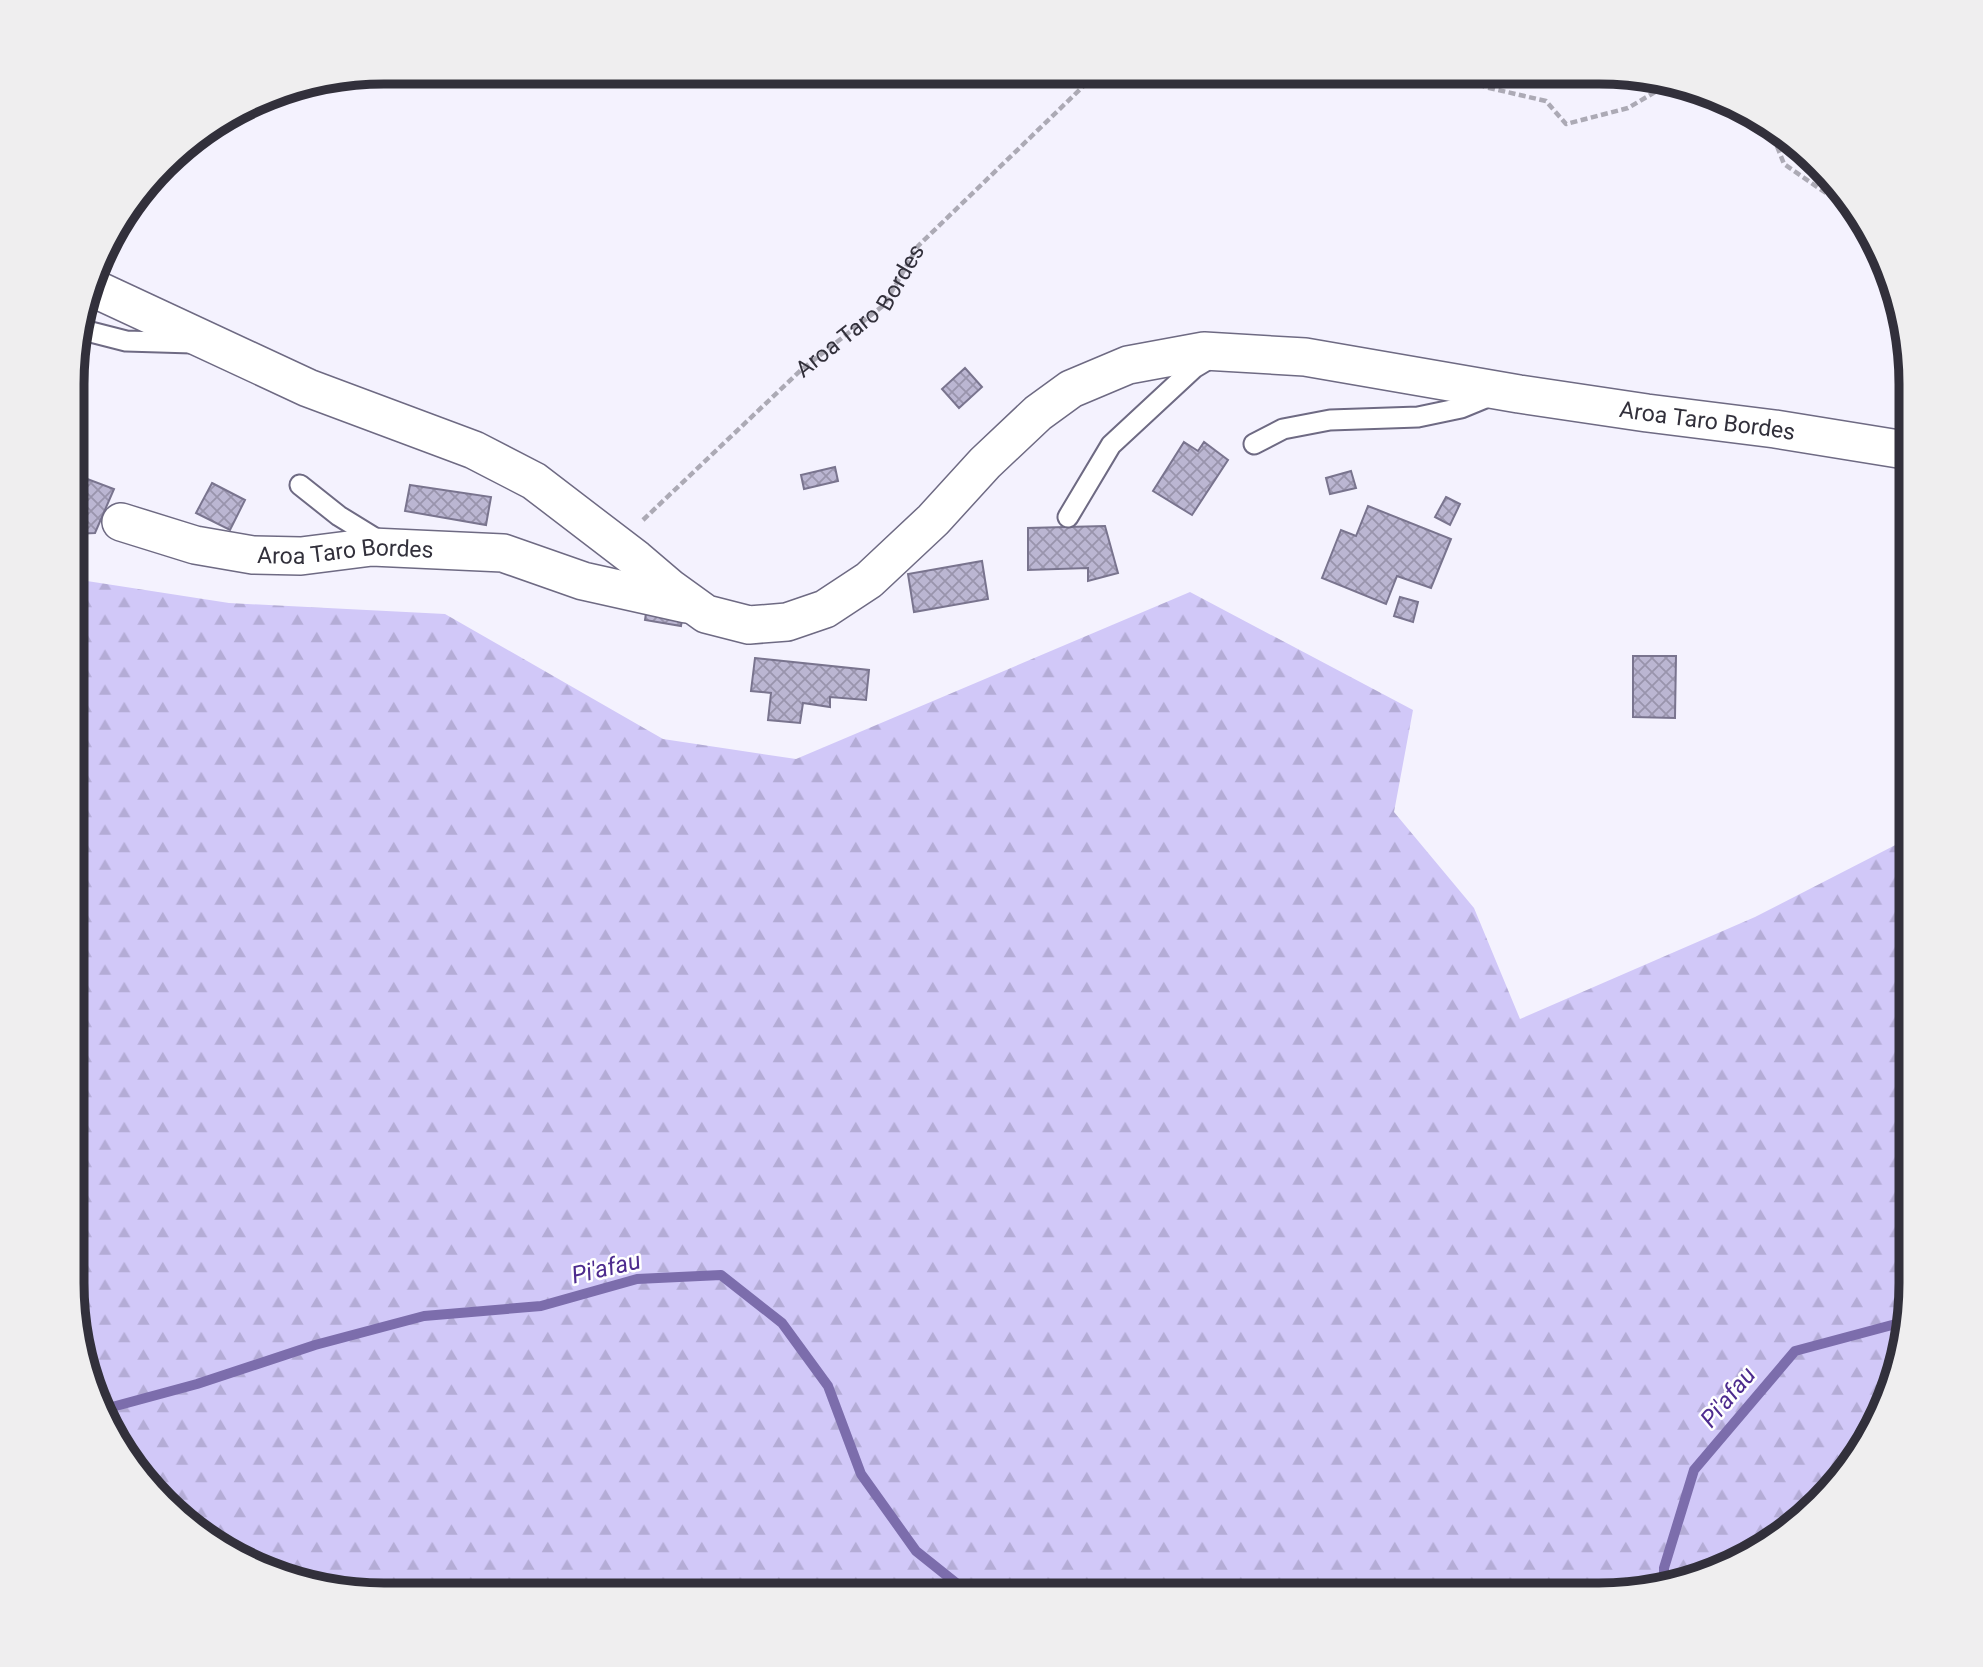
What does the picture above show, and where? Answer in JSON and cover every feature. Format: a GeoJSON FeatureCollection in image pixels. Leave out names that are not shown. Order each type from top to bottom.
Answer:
{"type":"FeatureCollection","features":[{"type":"Feature","properties":{"kind":"street","name":"Aroa Taro Bordes"},"geometry":{"type":"LineString","coordinates":[[99,291],[308,388],[474,450],[534,481],[706,614],[749,625],[787,622],[825,610],[869,580],[933,520],[1038,413],[1071,389],[1128,365],[1204,351],[1305,357],[1503,391],[1775,429],[1899,450]]}},
{"type":"Feature","properties":{"kind":"street","name":"Aroa Taro Bordes"},"geometry":{"type":"LineString","coordinates":[[121,522],[195,545],[253,555],[301,556],[372,547],[503,553],[583,581],[694,605]]}},
{"type":"Feature","properties":{"kind":"lane","name":"Aroa Taro Bordes"},"geometry":{"type":"LineString","coordinates":[[89,332],[126,341],[211,343]]}},
{"type":"Feature","properties":{"kind":"lane"},"geometry":{"type":"LineString","coordinates":[[1068,517],[1111,445],[1194,368],[1222,352]]}},
{"type":"Feature","properties":{"kind":"lane"},"geometry":{"type":"LineString","coordinates":[[1254,444],[1283,429],[1330,420],[1418,417],[1461,408],[1503,391]]}},
{"type":"Feature","properties":{"kind":"lane"},"geometry":{"type":"LineString","coordinates":[[300,485],[339,516],[390,547]]}},
{"type":"Feature","properties":{"kind":"path","name":"Aroa Taro Bordes"},"geometry":{"type":"LineString","coordinates":[[617,545],[801,370],[884,305],[918,246],[1086,84]]}},
{"type":"Feature","properties":{"kind":"path"},"geometry":{"type":"LineString","coordinates":[[1480,84],[1546,101],[1566,124],[1628,108],[1655,92],[1666,92]]}},
{"type":"Feature","properties":{"kind":"path"},"geometry":{"type":"LineString","coordinates":[[1775,141],[1784,164],[1836,200]]}},
{"type":"Feature","properties":{"kind":"green space"},"geometry":{"type":"Polygon","coordinates":[[[84,581],[229,603],[445,614],[663,739],[796,759],[1190,592],[1413,710],[1394,812],[1474,908],[1520,1019],[1755,917],[1899,843],[1899,1283],[1896,1322],[1889,1361],[1868,1416],[1825,1481],[1797,1509],[1749,1543],[1714,1560],[1677,1573],[1599,1583],[384,1583],[345,1580],[306,1573],[251,1552],[186,1509],[158,1481],[124,1433],[107,1398],[94,1361],[84,1283],[84,581]]]}},
{"type":"Feature","properties":{"kind":"building"},"geometry":{"type":"Polygon","coordinates":[[[965,368],[982,387],[959,408],[942,389],[965,368]]]}},
{"type":"Feature","properties":{"kind":"building"},"geometry":{"type":"Polygon","coordinates":[[[1184,442],[1198,451],[1204,442],[1228,460],[1192,515],[1153,491],[1184,442]]]}},
{"type":"Feature","properties":{"kind":"building"},"geometry":{"type":"Polygon","coordinates":[[[835,467],[838,481],[804,489],[801,475],[835,467]]]}},
{"type":"Feature","properties":{"kind":"building"},"geometry":{"type":"Polygon","coordinates":[[[1351,471],[1356,488],[1330,494],[1326,478],[1351,471]]]}},
{"type":"Feature","properties":{"kind":"building"},"geometry":{"type":"Polygon","coordinates":[[[84,478],[114,489],[95,533],[84,534],[84,478]]]}},
{"type":"Feature","properties":{"kind":"building"},"geometry":{"type":"Polygon","coordinates":[[[212,483],[245,500],[230,530],[196,513],[212,483]]]}},
{"type":"Feature","properties":{"kind":"building"},"geometry":{"type":"Polygon","coordinates":[[[410,485],[491,497],[486,525],[405,511],[410,485]]]}},
{"type":"Feature","properties":{"kind":"building"},"geometry":{"type":"Polygon","coordinates":[[[1446,497],[1460,504],[1450,525],[1435,517],[1446,497]]]}},
{"type":"Feature","properties":{"kind":"building"},"geometry":{"type":"Polygon","coordinates":[[[1368,506],[1451,539],[1431,588],[1397,576],[1386,604],[1322,578],[1341,530],[1356,536],[1368,506]]]}},
{"type":"Feature","properties":{"kind":"building"},"geometry":{"type":"Polygon","coordinates":[[[1105,526],[1118,573],[1088,581],[1088,568],[1028,570],[1028,528],[1105,526]]]}},
{"type":"Feature","properties":{"kind":"building"},"geometry":{"type":"Polygon","coordinates":[[[982,561],[988,599],[914,612],[908,574],[982,561]]]}},
{"type":"Feature","properties":{"kind":"building"},"geometry":{"type":"Polygon","coordinates":[[[1400,597],[1418,602],[1413,622],[1394,616],[1400,597]]]}},
{"type":"Feature","properties":{"kind":"building"},"geometry":{"type":"Polygon","coordinates":[[[647,607],[683,613],[681,626],[645,620],[647,607]]]}},
{"type":"Feature","properties":{"kind":"building"},"geometry":{"type":"Polygon","coordinates":[[[1633,656],[1676,656],[1675,718],[1633,717],[1633,656]]]}},
{"type":"Feature","properties":{"kind":"building"},"geometry":{"type":"Polygon","coordinates":[[[755,658],[869,670],[866,700],[830,697],[830,707],[803,703],[800,723],[768,720],[771,693],[751,691],[755,658]]]}},
{"type":"Feature","properties":{"kind":"waterway","name":"Pi'afau"},"geometry":{"type":"LineString","coordinates":[[111,1407],[197,1384],[315,1345],[424,1316],[541,1306],[637,1279],[721,1275],[782,1323],[828,1386],[861,1474],[916,1551],[956,1583]]}},
{"type":"Feature","properties":{"kind":"waterway","name":"Pi'afau"},"geometry":{"type":"LineString","coordinates":[[1664,1576],[1664,1568],[1694,1470],[1795,1351],[1896,1324]]}}]}
